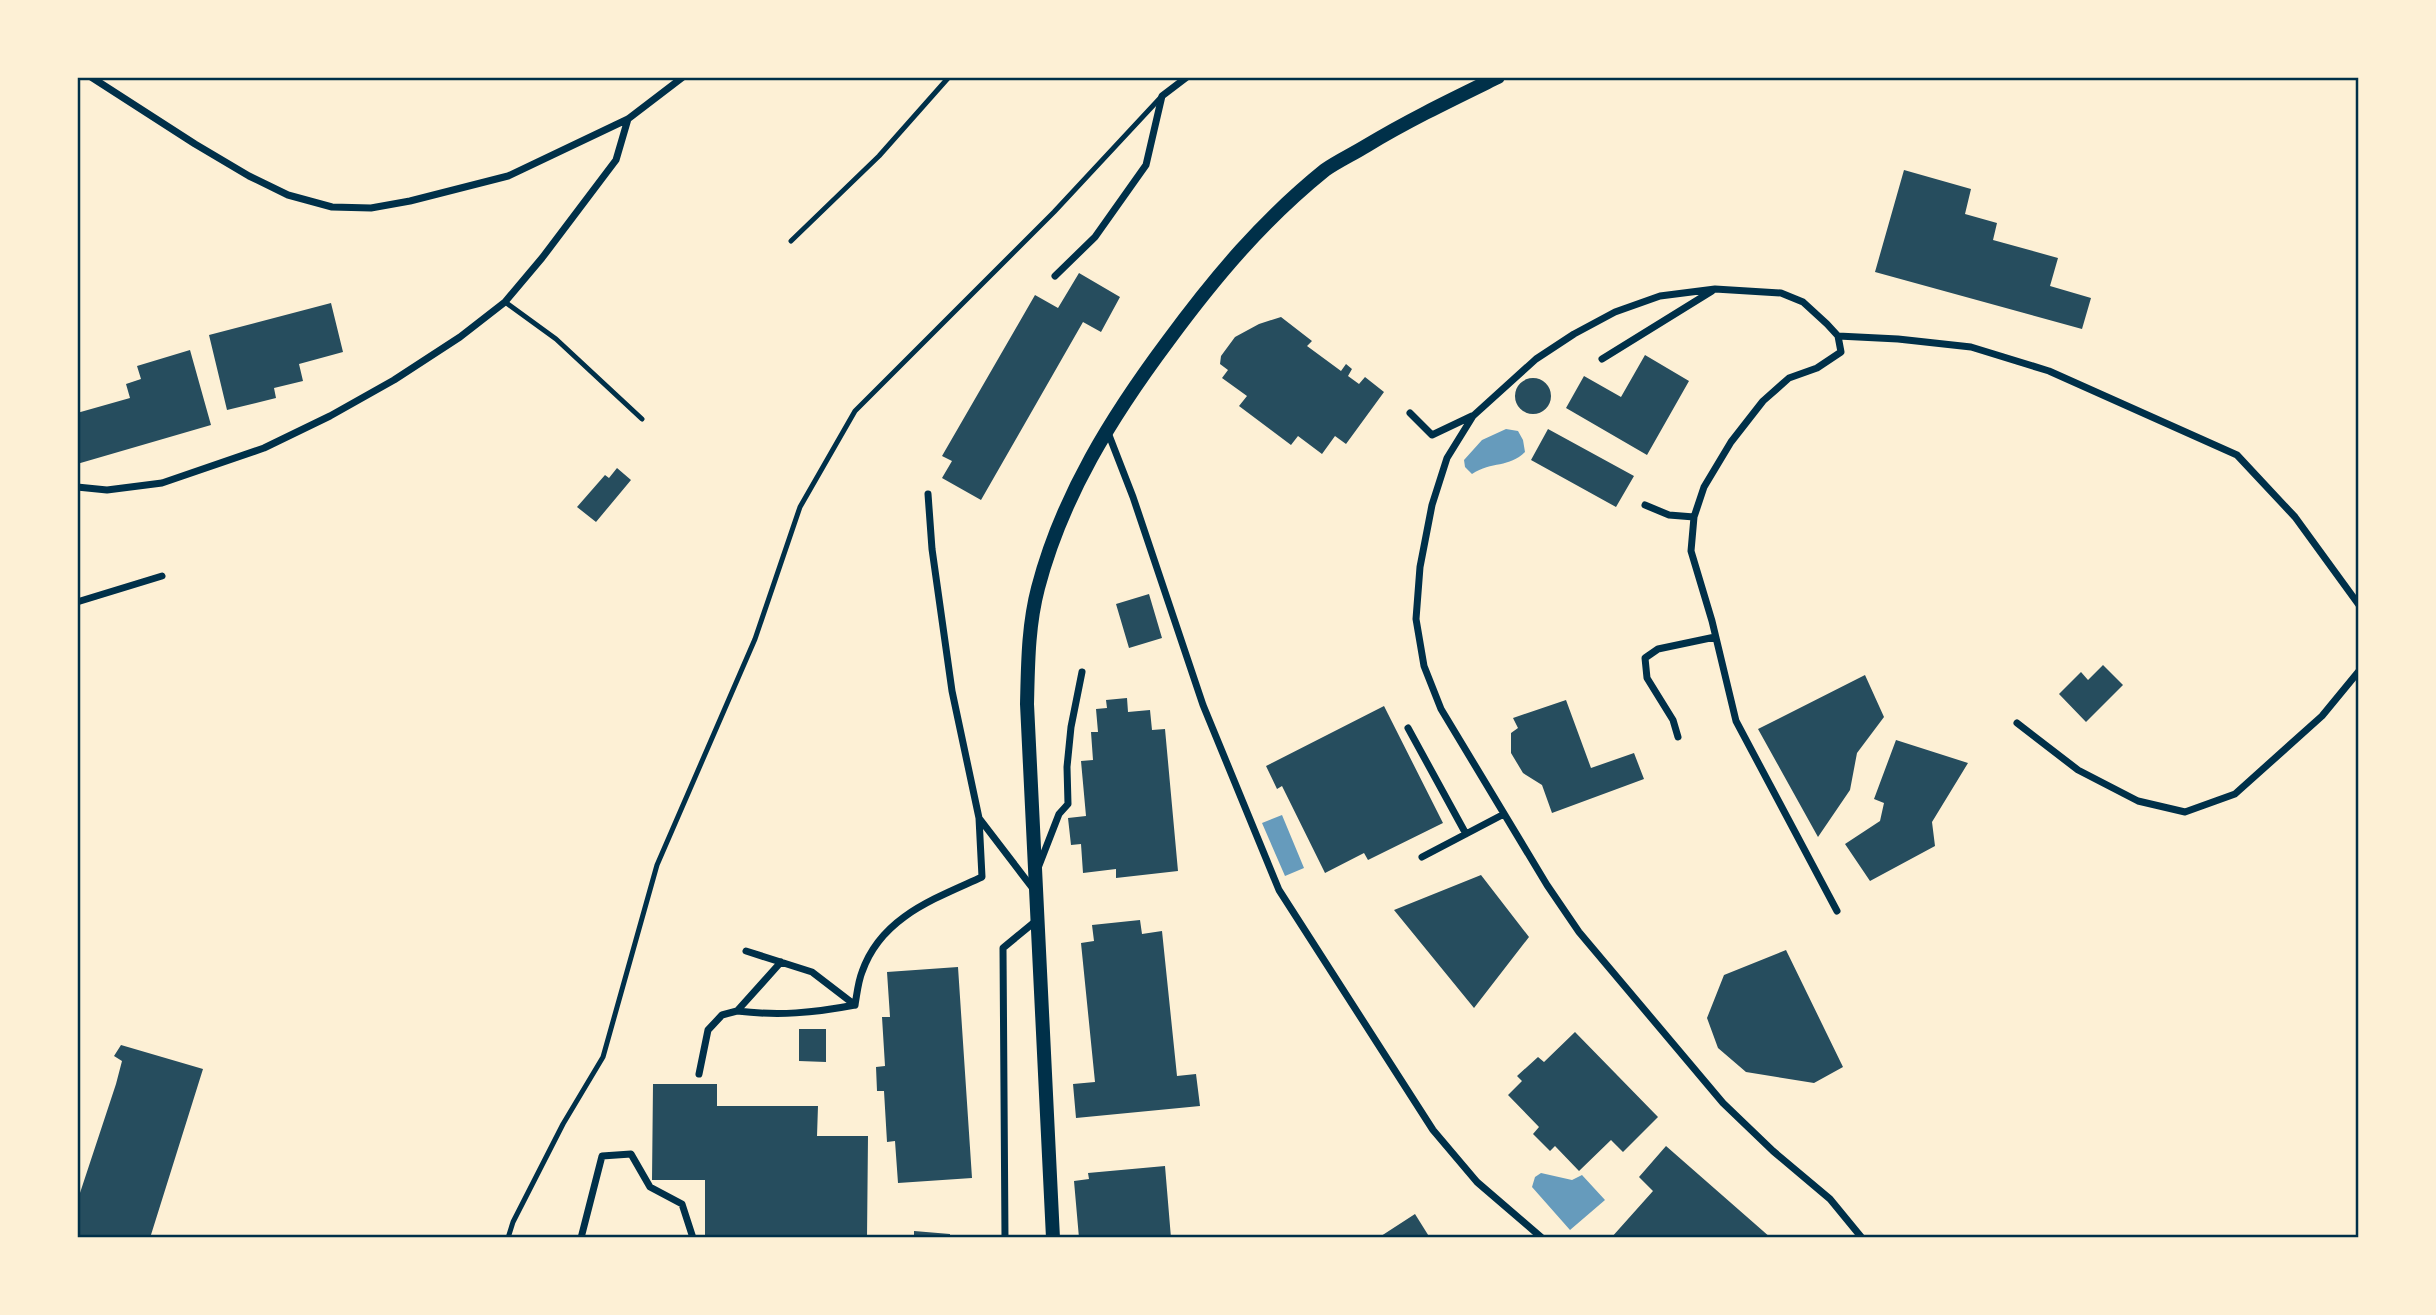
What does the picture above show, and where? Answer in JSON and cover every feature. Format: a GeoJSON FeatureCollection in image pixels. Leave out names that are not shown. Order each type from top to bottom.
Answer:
{"type":"FeatureCollection","features":[{"type":"Feature","properties":{"kind":"main road"},"geometry":{"type":"LineString","coordinates":[[1053,1238],[1027,704],[1028,641],[1038,589],[1054,538],[1085,469],[1133,387],[1212,281],[1266,222],[1327,169],[1416,116],[1498,77]]}},
{"type":"Feature","properties":{"kind":"street"},"geometry":{"type":"LineString","coordinates":[[91,77],[249,176],[288,195],[332,207],[371,208],[508,176],[628,119],[683,77]]}},
{"type":"Feature","properties":{"kind":"street"},"geometry":{"type":"LineString","coordinates":[[1055,276],[1096,237],[1146,165],[1162,96],[1186,77]]}},
{"type":"Feature","properties":{"kind":"street"},"geometry":{"type":"LineString","coordinates":[[77,487],[107,490],[162,483],[264,448],[330,416],[394,380],[460,337],[505,302],[542,258],[615,160],[628,119]]}},
{"type":"Feature","properties":{"kind":"street"},"geometry":{"type":"LineString","coordinates":[[1602,359],[1715,289]]}},
{"type":"Feature","properties":{"kind":"street"},"geometry":{"type":"LineString","coordinates":[[1837,911],[1736,721],[1692,551],[1694,517],[1704,487],[1724,453],[1763,401],[1789,378],[1817,368],[1841,352],[1838,336],[1803,302],[1781,293],[1715,289],[1660,296],[1615,313],[1574,334],[1536,359],[1473,416],[1447,458],[1432,505],[1420,567],[1416,620],[1424,666],[1441,709],[1579,932],[1723,1103],[1773,1151],[1830,1199],[1862,1238]]}},
{"type":"Feature","properties":{"kind":"street"},"geometry":{"type":"LineString","coordinates":[[1838,336],[1970,346],[2049,371],[2238,455],[2295,517],[2359,605]]}},
{"type":"Feature","properties":{"kind":"street"},"geometry":{"type":"LineString","coordinates":[[1410,413],[1432,435],[1473,416]]}},
{"type":"Feature","properties":{"kind":"street"},"geometry":{"type":"LineString","coordinates":[[1107,430],[1133,497],[1203,705],[1279,890],[1433,1130],[1477,1182],[1542,1238]]}},
{"type":"Feature","properties":{"kind":"street"},"geometry":{"type":"LineString","coordinates":[[855,1005],[862,972],[877,944],[905,914],[982,877],[979,818],[952,691],[932,549],[928,494]]}},
{"type":"Feature","properties":{"kind":"street"},"geometry":{"type":"LineString","coordinates":[[1645,506],[1669,515],[1694,517]]}},
{"type":"Feature","properties":{"kind":"street"},"geometry":{"type":"LineString","coordinates":[[77,602],[162,576]]}},
{"type":"Feature","properties":{"kind":"street"},"geometry":{"type":"LineString","coordinates":[[1678,737],[1673,720],[1647,678],[1646,658],[1658,649],[1715,636]]}},
{"type":"Feature","properties":{"kind":"street"},"geometry":{"type":"LineString","coordinates":[[2017,723],[2078,771],[2138,801],[2185,812],[2235,794],[2322,716],[2359,671]]}},
{"type":"Feature","properties":{"kind":"street"},"geometry":{"type":"LineString","coordinates":[[1035,875],[1059,814],[1068,804],[1071,727],[1082,672]]}},
{"type":"Feature","properties":{"kind":"street"},"geometry":{"type":"LineString","coordinates":[[1408,728],[1466,834]]}},
{"type":"Feature","properties":{"kind":"street"},"geometry":{"type":"LineString","coordinates":[[1422,857],[1504,814]]}},
{"type":"Feature","properties":{"kind":"street"},"geometry":{"type":"LineString","coordinates":[[979,818],[1037,893]]}},
{"type":"Feature","properties":{"kind":"street"},"geometry":{"type":"LineString","coordinates":[[1005,1238],[1003,948],[1038,919]]}},
{"type":"Feature","properties":{"kind":"street"},"geometry":{"type":"LineString","coordinates":[[746,951],[812,972],[855,1005]]}},
{"type":"Feature","properties":{"kind":"street"},"geometry":{"type":"LineString","coordinates":[[737,1011],[781,962]]}},
{"type":"Feature","properties":{"kind":"street"},"geometry":{"type":"LineString","coordinates":[[699,1074],[708,1030],[722,1015],[737,1011],[760,1014],[813,1013],[855,1005]]}},
{"type":"Feature","properties":{"kind":"street"},"geometry":{"type":"LineString","coordinates":[[582,1238],[601,1156],[631,1154],[650,1186],[682,1204],[693,1238]]}},
{"type":"Feature","properties":{"kind":"lane"},"geometry":{"type":"LineString","coordinates":[[790,241],[879,156],[949,77]]}},
{"type":"Feature","properties":{"kind":"lane"},"geometry":{"type":"LineString","coordinates":[[508,1238],[513,1222],[563,1125],[603,1057],[657,865],[755,639],[800,507],[855,411],[1054,212],[1162,96]]}},
{"type":"Feature","properties":{"kind":"lane"},"geometry":{"type":"LineString","coordinates":[[505,302],[556,339],[642,419]]}},
{"type":"Feature","properties":{"kind":"water"},"geometry":{"type":"Polygon","coordinates":[[[1506,429],[1518,431],[1525,452],[1513,460],[1486,467],[1472,474],[1465,467],[1464,460],[1482,440],[1506,429]]]}},
{"type":"Feature","properties":{"kind":"water"},"geometry":{"type":"Polygon","coordinates":[[[1282,815],[1304,868],[1285,876],[1262,823],[1282,815]]]}},
{"type":"Feature","properties":{"kind":"water"},"geometry":{"type":"Polygon","coordinates":[[[1541,1173],[1572,1180],[1582,1175],[1605,1200],[1570,1230],[1532,1187],[1535,1177],[1541,1173]]]}},
{"type":"Feature","properties":{"kind":"building"},"geometry":{"type":"Polygon","coordinates":[[[1904,170],[1971,189],[1965,214],[1997,223],[1993,240],[2058,258],[2050,286],[2091,298],[2082,329],[1875,272],[1904,170]]]}},
{"type":"Feature","properties":{"kind":"building"},"geometry":{"type":"Polygon","coordinates":[[[1079,273],[1120,297],[1101,332],[1083,322],[981,500],[942,478],[952,461],[942,456],[1035,295],[1058,308],[1079,273]]]}},
{"type":"Feature","properties":{"kind":"building"},"geometry":{"type":"Polygon","coordinates":[[[331,303],[343,352],[299,364],[303,381],[274,388],[276,398],[227,410],[209,335],[331,303]]]}},
{"type":"Feature","properties":{"kind":"building"},"geometry":{"type":"Polygon","coordinates":[[[1281,317],[1312,341],[1307,346],[1341,371],[1346,364],[1352,369],[1348,376],[1359,384],[1365,377],[1384,392],[1346,444],[1335,436],[1322,454],[1298,436],[1291,445],[1239,406],[1247,396],[1222,378],[1228,370],[1220,364],[1221,356],[1235,337],[1259,324],[1281,317]]]}},
{"type":"Feature","properties":{"kind":"building"},"geometry":{"type":"Polygon","coordinates":[[[190,350],[211,425],[77,464],[77,413],[130,398],[126,384],[141,379],[137,366],[190,350]]]}},
{"type":"Feature","properties":{"kind":"building"},"geometry":{"type":"Polygon","coordinates":[[[1645,355],[1689,381],[1647,455],[1566,408],[1584,376],[1621,397],[1645,355]]]}},
{"type":"Feature","properties":{"kind":"building"},"geometry":{"type":"Polygon","coordinates":[[[1533,378],[1546,383],[1551,396],[1546,409],[1533,414],[1520,409],[1515,396],[1520,383],[1533,378]]]}},
{"type":"Feature","properties":{"kind":"building"},"geometry":{"type":"Polygon","coordinates":[[[1548,429],[1634,476],[1616,507],[1531,460],[1548,429]]]}},
{"type":"Feature","properties":{"kind":"building"},"geometry":{"type":"Polygon","coordinates":[[[617,468],[631,480],[596,522],[577,507],[605,475],[609,478],[617,468]]]}},
{"type":"Feature","properties":{"kind":"building"},"geometry":{"type":"Polygon","coordinates":[[[1149,594],[1162,638],[1129,648],[1116,604],[1149,594]]]}},
{"type":"Feature","properties":{"kind":"building"},"geometry":{"type":"Polygon","coordinates":[[[2103,665],[2123,685],[2086,722],[2059,694],[2081,672],[2088,680],[2103,665]]]}},
{"type":"Feature","properties":{"kind":"building"},"geometry":{"type":"Polygon","coordinates":[[[1865,675],[1884,717],[1857,753],[1850,790],[1818,837],[1758,729],[1865,675]]]}},
{"type":"Feature","properties":{"kind":"building"},"geometry":{"type":"Polygon","coordinates":[[[1127,698],[1128,712],[1150,710],[1152,730],[1165,729],[1178,871],[1116,878],[1116,869],[1083,873],[1081,844],[1071,845],[1068,818],[1086,816],[1081,761],[1093,760],[1091,732],[1098,732],[1096,709],[1107,708],[1106,700],[1127,698]]]}},
{"type":"Feature","properties":{"kind":"building"},"geometry":{"type":"Polygon","coordinates":[[[1566,700],[1591,768],[1634,753],[1644,779],[1552,813],[1542,785],[1523,773],[1511,753],[1511,733],[1518,728],[1513,718],[1566,700]]]}},
{"type":"Feature","properties":{"kind":"building"},"geometry":{"type":"Polygon","coordinates":[[[1384,706],[1443,823],[1368,860],[1364,853],[1325,873],[1282,786],[1277,789],[1266,766],[1384,706]]]}},
{"type":"Feature","properties":{"kind":"building"},"geometry":{"type":"Polygon","coordinates":[[[1896,740],[1968,763],[1932,822],[1935,846],[1870,881],[1845,844],[1880,821],[1884,803],[1874,799],[1896,740]]]}},
{"type":"Feature","properties":{"kind":"building"},"geometry":{"type":"Polygon","coordinates":[[[1481,875],[1529,937],[1474,1008],[1394,910],[1481,875]]]}},
{"type":"Feature","properties":{"kind":"building"},"geometry":{"type":"Polygon","coordinates":[[[1140,920],[1142,934],[1162,931],[1177,1076],[1196,1074],[1200,1106],[1076,1118],[1073,1084],[1095,1082],[1081,943],[1094,941],[1092,925],[1140,920]]]}},
{"type":"Feature","properties":{"kind":"building"},"geometry":{"type":"Polygon","coordinates":[[[1786,950],[1843,1067],[1814,1083],[1746,1072],[1718,1048],[1707,1018],[1724,975],[1786,950]]]}},
{"type":"Feature","properties":{"kind":"building"},"geometry":{"type":"Polygon","coordinates":[[[958,967],[972,1178],[898,1183],[895,1141],[887,1142],[884,1091],[877,1091],[876,1067],[885,1066],[882,1017],[890,1017],[887,972],[958,967]]]}},
{"type":"Feature","properties":{"kind":"building"},"geometry":{"type":"Polygon","coordinates":[[[799,1029],[826,1029],[826,1062],[799,1061],[799,1029]]]}},
{"type":"Feature","properties":{"kind":"building"},"geometry":{"type":"Polygon","coordinates":[[[1575,1032],[1658,1117],[1623,1152],[1611,1140],[1579,1171],[1555,1146],[1550,1151],[1533,1134],[1539,1127],[1508,1095],[1522,1081],[1517,1076],[1538,1057],[1544,1062],[1575,1032]]]}},
{"type":"Feature","properties":{"kind":"building"},"geometry":{"type":"Polygon","coordinates":[[[121,1045],[203,1069],[150,1238],[77,1238],[77,1202],[116,1084],[122,1061],[114,1056],[121,1045]]]}},
{"type":"Feature","properties":{"kind":"building"},"geometry":{"type":"Polygon","coordinates":[[[653,1084],[717,1084],[717,1106],[818,1106],[817,1136],[868,1136],[867,1238],[705,1237],[705,1180],[652,1180],[653,1084]]]}},
{"type":"Feature","properties":{"kind":"building"},"geometry":{"type":"Polygon","coordinates":[[[1666,1146],[1771,1238],[1611,1238],[1653,1191],[1639,1177],[1666,1146]]]}},
{"type":"Feature","properties":{"kind":"building"},"geometry":{"type":"Polygon","coordinates":[[[1165,1166],[1171,1238],[1079,1238],[1074,1181],[1089,1179],[1088,1173],[1165,1166]]]}},
{"type":"Feature","properties":{"kind":"building"},"geometry":{"type":"Polygon","coordinates":[[[1415,1214],[1430,1238],[1378,1238],[1415,1214]]]}},
{"type":"Feature","properties":{"kind":"building"},"geometry":{"type":"Polygon","coordinates":[[[914,1231],[950,1234],[950,1238],[914,1238],[914,1231]]]}}]}
